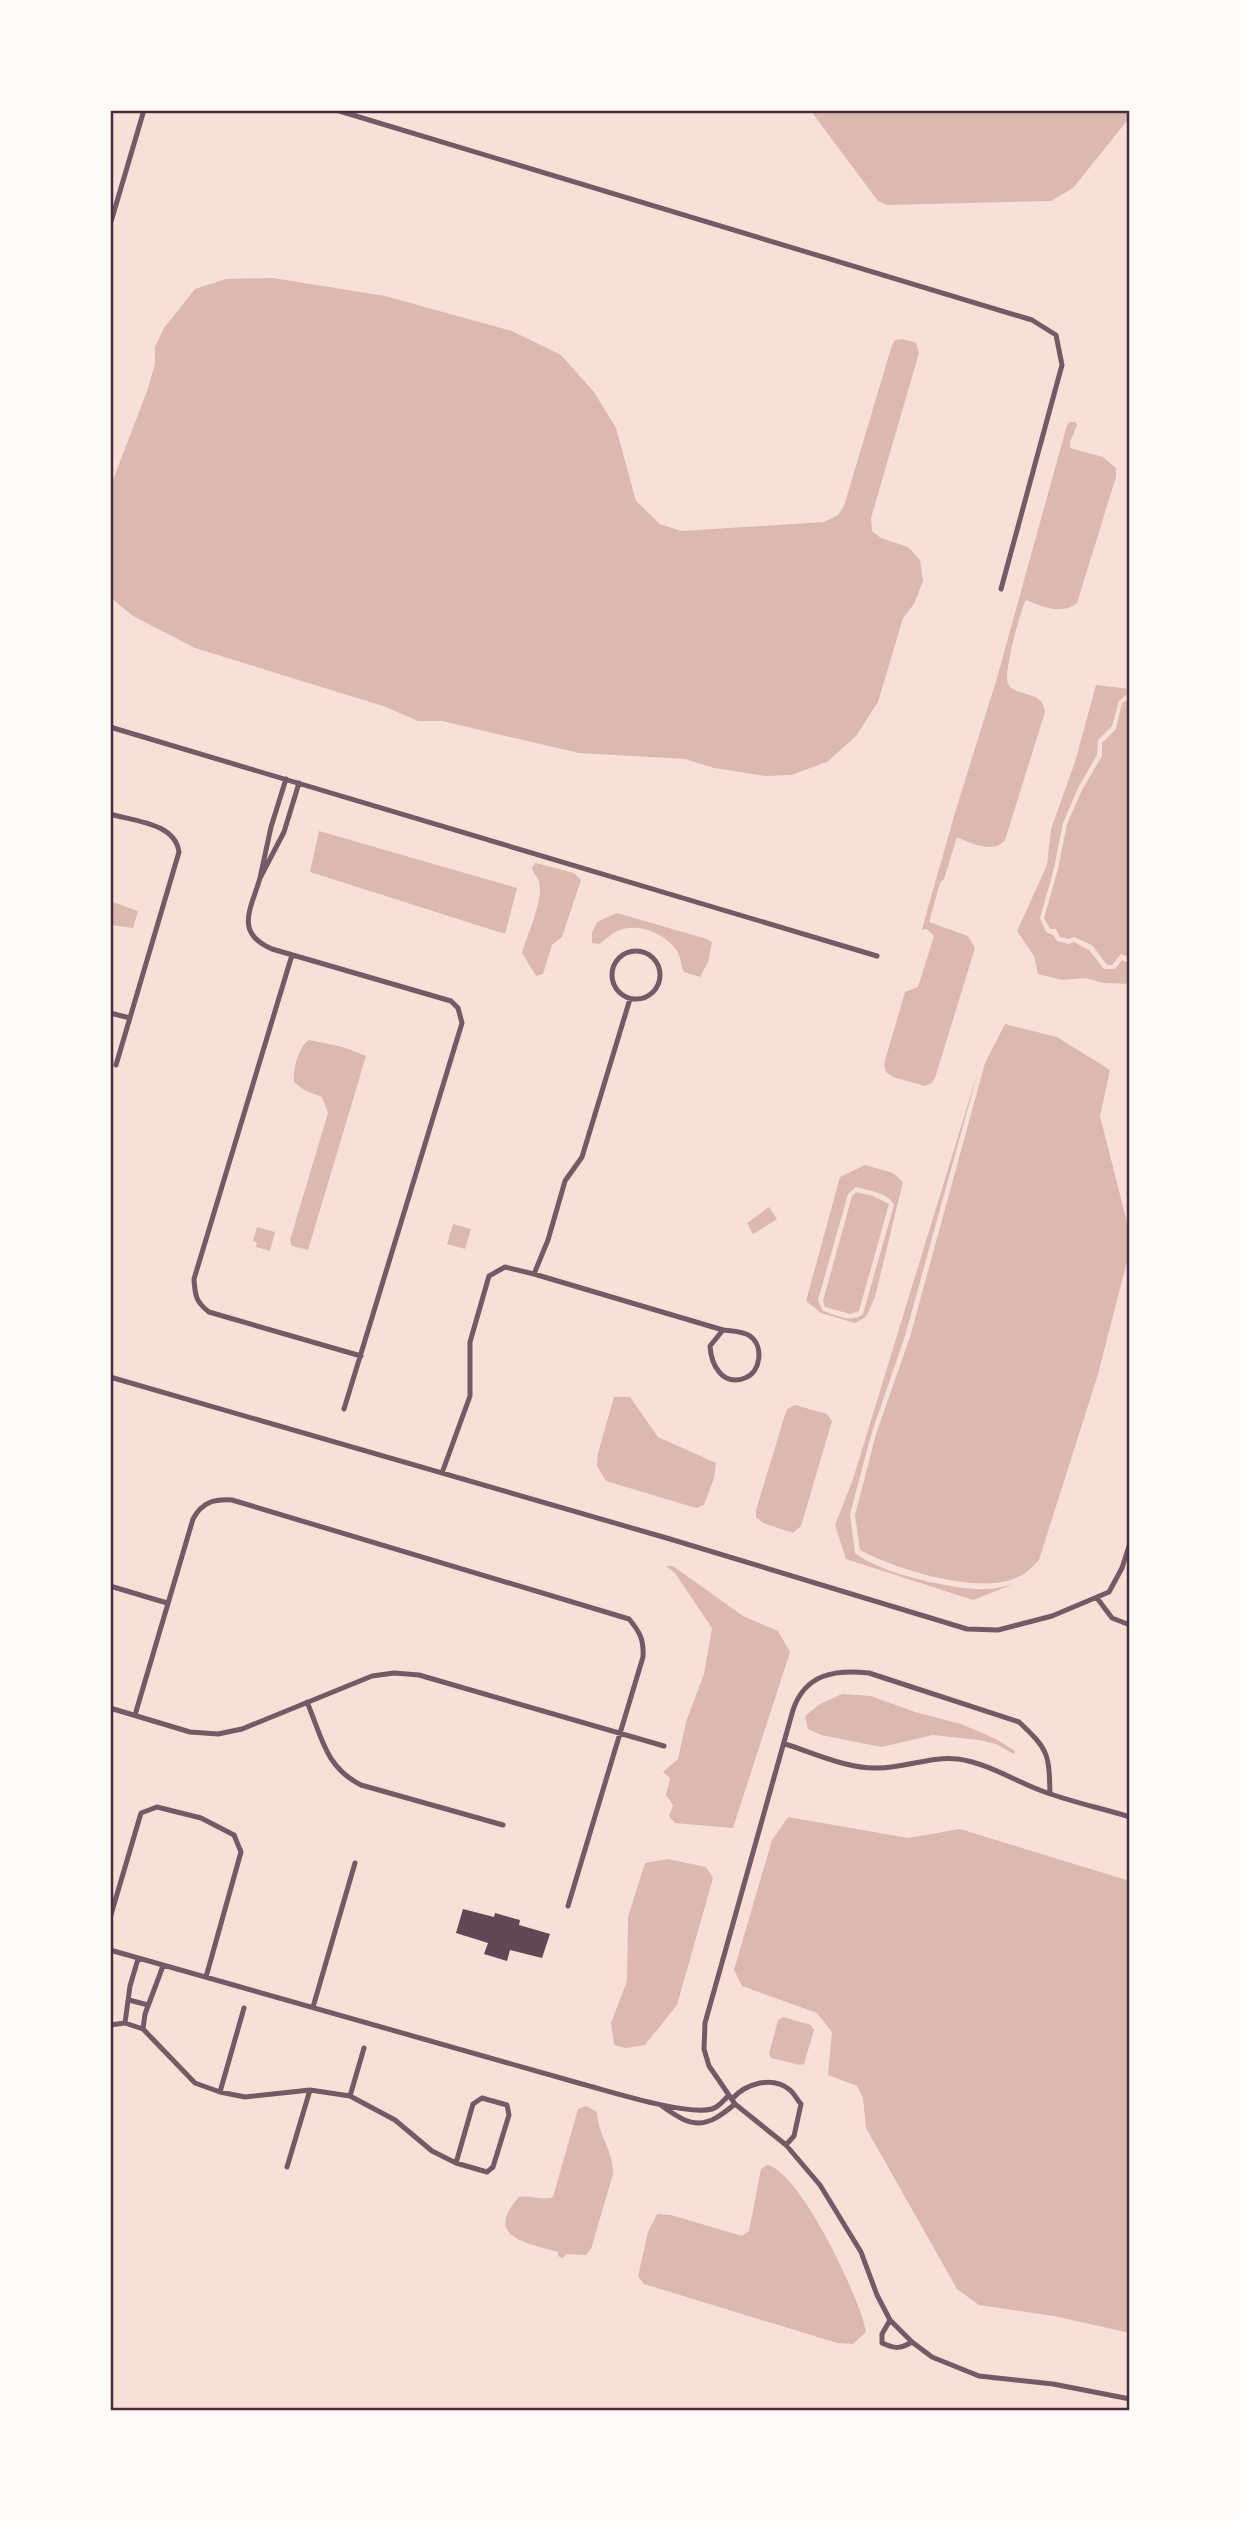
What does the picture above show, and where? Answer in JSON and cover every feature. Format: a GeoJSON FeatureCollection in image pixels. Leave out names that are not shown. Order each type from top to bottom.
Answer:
{"type":"FeatureCollection","features":[{"type":"Feature","properties":{"kind":"street"},"geometry":{"type":"LineString","coordinates":[[110,225],[144,110]]}},
{"type":"Feature","properties":{"kind":"street"},"geometry":{"type":"LineString","coordinates":[[336,110],[1032,320],[1056,335],[1062,365],[1001,589]]}},
{"type":"Feature","properties":{"kind":"street"},"geometry":{"type":"LineString","coordinates":[[110,727],[877,956]]}},
{"type":"Feature","properties":{"kind":"street"},"geometry":{"type":"LineString","coordinates":[[286,779],[247,923],[251,935],[259,944],[292,955],[451,1001],[458,1008],[462,1023],[344,1409]]}},
{"type":"Feature","properties":{"kind":"street"},"geometry":{"type":"LineString","coordinates":[[260,878],[284,832],[299,783]]}},
{"type":"Feature","properties":{"kind":"street"},"geometry":{"type":"LineString","coordinates":[[110,814],[164,830],[174,837],[180,852],[116,1065]]}},
{"type":"Feature","properties":{"kind":"street"},"geometry":{"type":"LineString","coordinates":[[642,951],[655,960],[660,981],[645,998],[630,999],[616,989],[611,973],[618,958],[625,953],[642,951]]}},
{"type":"Feature","properties":{"kind":"street"},"geometry":{"type":"LineString","coordinates":[[292,955],[194,1279],[195,1297],[199,1305],[209,1312],[361,1356]]}},
{"type":"Feature","properties":{"kind":"street"},"geometry":{"type":"LineString","coordinates":[[534,1274],[548,1240],[565,1181],[582,1157],[630,999]]}},
{"type":"Feature","properties":{"kind":"street"},"geometry":{"type":"LineString","coordinates":[[110,1013],[130,1018]]}},
{"type":"Feature","properties":{"kind":"street"},"geometry":{"type":"LineString","coordinates":[[442,1473],[470,1396],[470,1342],[489,1276],[505,1267],[750,1336],[758,1345],[760,1359],[754,1370],[745,1378],[729,1378],[716,1371],[710,1359],[710,1346],[723,1330]]}},
{"type":"Feature","properties":{"kind":"street"},"geometry":{"type":"LineString","coordinates":[[110,1377],[967,1629],[998,1630],[1052,1616],[1109,1592],[1122,1568],[1130,1543]]}},
{"type":"Feature","properties":{"kind":"street"},"geometry":{"type":"LineString","coordinates":[[135,1715],[167,1603],[198,1509],[219,1499],[233,1500],[629,1619],[640,1632],[643,1657],[568,1906]]}},
{"type":"Feature","properties":{"kind":"street"},"geometry":{"type":"LineString","coordinates":[[110,1586],[167,1603]]}},
{"type":"Feature","properties":{"kind":"street"},"geometry":{"type":"LineString","coordinates":[[1097,1598],[1112,1618],[1130,1625]]}},
{"type":"Feature","properties":{"kind":"street"},"geometry":{"type":"LineString","coordinates":[[1050,1794],[1049,1759],[1037,1739],[1019,1722],[869,1673],[844,1670],[819,1678],[804,1688],[793,1710],[705,2023],[704,2049],[709,2066],[732,2100],[786,2145],[820,2185],[862,2252],[877,2295],[890,2320],[912,2342],[932,2357],[979,2376],[1054,2384],[1130,2399]]}},
{"type":"Feature","properties":{"kind":"street"},"geometry":{"type":"LineString","coordinates":[[110,1708],[190,1732],[218,1734],[242,1729],[372,1676],[394,1673],[419,1675],[664,1746]]}},
{"type":"Feature","properties":{"kind":"street"},"geometry":{"type":"LineString","coordinates":[[307,1702],[332,1763],[344,1777],[361,1785],[503,1825]]}},
{"type":"Feature","properties":{"kind":"street"},"geometry":{"type":"LineString","coordinates":[[785,1744],[861,1767],[895,1767],[933,1759],[976,1762],[1050,1794],[1126,1816],[1130,1807]]}},
{"type":"Feature","properties":{"kind":"street"},"geometry":{"type":"LineString","coordinates":[[110,1918],[141,1813],[157,1807],[201,1818],[234,1835],[241,1852],[206,1977]]}},
{"type":"Feature","properties":{"kind":"street"},"geometry":{"type":"LineString","coordinates":[[313,2007],[355,1863]]}},
{"type":"Feature","properties":{"kind":"street"},"geometry":{"type":"LineString","coordinates":[[110,1950],[660,2104],[702,2111],[732,2100]]}},
{"type":"Feature","properties":{"kind":"street"},"geometry":{"type":"LineString","coordinates":[[125,2023],[130,1986],[138,1959]]}},
{"type":"Feature","properties":{"kind":"street"},"geometry":{"type":"LineString","coordinates":[[143,2029],[148,2005],[163,1966]]}},
{"type":"Feature","properties":{"kind":"street"},"geometry":{"type":"LineString","coordinates":[[130,2000],[148,2005]]}},
{"type":"Feature","properties":{"kind":"street"},"geometry":{"type":"LineString","coordinates":[[220,2092],[244,2008]]}},
{"type":"Feature","properties":{"kind":"street"},"geometry":{"type":"LineString","coordinates":[[110,2025],[125,2023],[143,2029],[195,2083],[244,2097],[310,2091],[350,2096],[395,2120],[432,2151],[456,2163],[487,2172],[493,2167],[509,2115],[507,2105],[482,2098],[473,2104],[456,2163]]}},
{"type":"Feature","properties":{"kind":"street"},"geometry":{"type":"LineString","coordinates":[[350,2096],[364,2048]]}},
{"type":"Feature","properties":{"kind":"street"},"geometry":{"type":"LineString","coordinates":[[660,2104],[679,2118],[699,2124],[716,2120],[740,2090],[767,2081],[788,2088],[801,2104],[794,2136],[786,2145]]}},
{"type":"Feature","properties":{"kind":"street"},"geometry":{"type":"LineString","coordinates":[[287,2167],[310,2091]]}},
{"type":"Feature","properties":{"kind":"street"},"geometry":{"type":"LineString","coordinates":[[890,2320],[882,2343],[892,2348],[901,2348],[912,2342]]}},
{"type":"Feature","properties":{"kind":"shaded area"},"geometry":{"type":"Polygon","coordinates":[[[810,110],[1130,110],[1130,117],[1073,188],[1051,201],[887,205],[878,201],[810,110]]]}},
{"type":"Feature","properties":{"kind":"shaded area"},"geometry":{"type":"Polygon","coordinates":[[[273,278],[385,296],[512,331],[561,355],[594,392],[616,428],[636,501],[660,524],[681,531],[824,522],[838,515],[844,506],[892,345],[895,340],[903,339],[916,343],[919,353],[871,518],[872,531],[881,538],[908,547],[920,560],[923,581],[914,604],[903,618],[878,702],[856,736],[827,762],[791,775],[766,776],[714,768],[685,759],[579,753],[442,721],[418,721],[383,706],[195,648],[133,616],[110,597],[110,488],[147,391],[155,364],[155,347],[164,328],[195,289],[226,279],[273,278]]]}},
{"type":"Feature","properties":{"kind":"shaded area"},"geometry":{"type":"Polygon","coordinates":[[[1070,422],[1077,425],[1070,448],[1103,457],[1116,468],[1116,477],[1077,603],[1059,609],[1026,600],[1020,616],[1010,657],[1008,684],[1016,691],[1039,700],[1045,712],[1005,840],[989,847],[957,837],[944,879],[940,883],[929,922],[968,936],[975,948],[936,1075],[932,1083],[925,1086],[893,1077],[886,1072],[884,1064],[905,992],[918,987],[934,936],[927,929],[922,930],[925,918],[1070,422]]]}},
{"type":"Feature","properties":{"kind":"shaded area"},"geometry":{"type":"Polygon","coordinates":[[[1096,685],[1130,689],[1130,692],[1119,701],[1112,726],[1098,740],[1097,755],[1078,788],[1063,823],[1040,918],[1046,932],[1053,935],[1057,941],[1069,944],[1074,942],[1089,950],[1104,969],[1115,969],[1122,960],[1130,964],[1130,984],[1103,983],[1086,978],[1062,980],[1038,974],[1034,956],[1017,931],[1047,865],[1051,829],[1075,762],[1096,685]]]}},
{"type":"Feature","properties":{"kind":"shaded area"},"geometry":{"type":"Polygon","coordinates":[[[1130,698],[1130,958],[1121,954],[1112,965],[1107,965],[1092,945],[1074,937],[1060,937],[1056,929],[1050,929],[1044,918],[1067,824],[1082,790],[1102,756],[1102,743],[1116,729],[1122,703],[1130,698]]]}},
{"type":"Feature","properties":{"kind":"shaded area"},"geometry":{"type":"Polygon","coordinates":[[[319,831],[517,888],[505,934],[310,872],[319,831]]]}},
{"type":"Feature","properties":{"kind":"shaded area"},"geometry":{"type":"Polygon","coordinates":[[[536,863],[574,873],[581,880],[562,937],[552,945],[543,974],[536,976],[522,953],[539,898],[539,882],[532,867],[536,863]]]}},
{"type":"Feature","properties":{"kind":"shaded area"},"geometry":{"type":"Polygon","coordinates":[[[110,901],[138,911],[133,928],[110,925],[110,901]]]}},
{"type":"Feature","properties":{"kind":"shaded area"},"geometry":{"type":"Polygon","coordinates":[[[617,913],[712,942],[708,962],[700,977],[684,972],[672,945],[650,931],[625,929],[615,932],[599,944],[592,943],[592,933],[597,922],[617,913]]]}},
{"type":"Feature","properties":{"kind":"shaded area"},"geometry":{"type":"Polygon","coordinates":[[[1005,1024],[1057,1037],[1110,1070],[1100,1116],[1130,1234],[1130,1250],[1098,1374],[1039,1560],[1027,1572],[1002,1582],[961,1582],[915,1572],[860,1550],[855,1515],[876,1434],[910,1337],[985,1063],[1005,1024]]]}},
{"type":"Feature","properties":{"kind":"shaded area"},"geometry":{"type":"Polygon","coordinates":[[[309,1040],[343,1047],[366,1056],[308,1250],[292,1246],[290,1240],[328,1113],[322,1097],[304,1090],[294,1082],[297,1059],[309,1040]]]}},
{"type":"Feature","properties":{"kind":"shaded area"},"geometry":{"type":"Polygon","coordinates":[[[979,1068],[905,1336],[872,1432],[850,1514],[855,1553],[880,1567],[912,1578],[962,1588],[990,1589],[1014,1584],[973,1600],[846,1559],[835,1525],[853,1479],[979,1068]]]}},
{"type":"Feature","properties":{"kind":"shaded area"},"geometry":{"type":"Polygon","coordinates":[[[865,1165],[893,1173],[903,1182],[875,1297],[866,1317],[855,1323],[821,1313],[806,1301],[840,1177],[865,1165]],[[856,1187],[848,1194],[818,1300],[823,1311],[849,1318],[863,1314],[894,1205],[883,1195],[856,1187]]]}},
{"type":"Feature","properties":{"kind":"shaded area"},"geometry":{"type":"Polygon","coordinates":[[[856,1192],[889,1204],[859,1311],[850,1314],[825,1307],[823,1301],[852,1196],[856,1192]]]}},
{"type":"Feature","properties":{"kind":"shaded area"},"geometry":{"type":"Polygon","coordinates":[[[769,1207],[777,1219],[753,1234],[747,1223],[769,1207]]]}},
{"type":"Feature","properties":{"kind":"shaded area"},"geometry":{"type":"Polygon","coordinates":[[[453,1224],[471,1229],[465,1249],[447,1244],[453,1224]]]}},
{"type":"Feature","properties":{"kind":"shaded area"},"geometry":{"type":"Polygon","coordinates":[[[257,1227],[275,1232],[270,1251],[256,1247],[257,1243],[253,1241],[257,1227]]]}},
{"type":"Feature","properties":{"kind":"shaded area"},"geometry":{"type":"Polygon","coordinates":[[[614,1397],[630,1397],[658,1437],[716,1463],[714,1478],[704,1505],[696,1508],[606,1481],[597,1466],[598,1453],[614,1397]]]}},
{"type":"Feature","properties":{"kind":"shaded area"},"geometry":{"type":"Polygon","coordinates":[[[795,1405],[827,1414],[832,1421],[801,1526],[793,1533],[763,1523],[756,1517],[756,1510],[787,1409],[795,1405]]]}},
{"type":"Feature","properties":{"kind":"shaded area"},"geometry":{"type":"Polygon","coordinates":[[[666,1566],[673,1566],[743,1616],[778,1631],[790,1652],[733,1828],[675,1823],[669,1816],[673,1805],[666,1795],[670,1778],[663,1772],[678,1759],[686,1722],[704,1674],[712,1628],[675,1573],[666,1566]]]}},
{"type":"Feature","properties":{"kind":"shaded area"},"geometry":{"type":"Polygon","coordinates":[[[842,1694],[871,1696],[915,1712],[961,1724],[996,1739],[1015,1751],[1014,1754],[996,1744],[979,1740],[933,1735],[881,1747],[821,1735],[808,1729],[805,1716],[820,1704],[842,1694]]]}},
{"type":"Feature","properties":{"kind":"shaded area"},"geometry":{"type":"Polygon","coordinates":[[[788,1817],[908,1838],[960,1829],[1130,1881],[1130,2333],[1054,2316],[979,2305],[957,2289],[866,2128],[863,2098],[857,2086],[828,2075],[832,2032],[817,2013],[742,1986],[734,1970],[772,1840],[788,1817]]]}},
{"type":"Feature","properties":{"kind":"shaded area"},"geometry":{"type":"Polygon","coordinates":[[[668,1859],[706,1867],[713,1878],[677,2005],[645,2045],[626,2048],[614,2045],[611,2023],[627,1981],[628,1917],[645,1863],[668,1859]]]}},
{"type":"Feature","properties":{"kind":"shaded area"},"geometry":{"type":"Polygon","coordinates":[[[783,2017],[811,2025],[814,2030],[804,2064],[771,2058],[769,2054],[778,2020],[783,2017]]]}},
{"type":"Feature","properties":{"kind":"shaded area"},"geometry":{"type":"Polygon","coordinates":[[[586,2106],[597,2112],[613,2174],[591,2249],[586,2255],[567,2254],[562,2258],[558,2256],[558,2252],[513,2236],[507,2230],[505,2221],[519,2197],[553,2197],[578,2109],[586,2106]]]}},
{"type":"Feature","properties":{"kind":"shaded area"},"geometry":{"type":"Polygon","coordinates":[[[767,2165],[780,2172],[795,2189],[811,2211],[841,2266],[866,2332],[853,2344],[837,2343],[644,2284],[638,2276],[648,2232],[657,2214],[671,2215],[742,2236],[749,2231],[761,2169],[767,2165]]]}},
{"type":"Feature","properties":{"kind":"building"},"geometry":{"type":"Polygon","coordinates":[[[463,1909],[494,1917],[495,1913],[520,1920],[519,1925],[550,1934],[542,1958],[510,1950],[507,1961],[484,1954],[488,1943],[456,1933],[463,1909]]]}}]}
